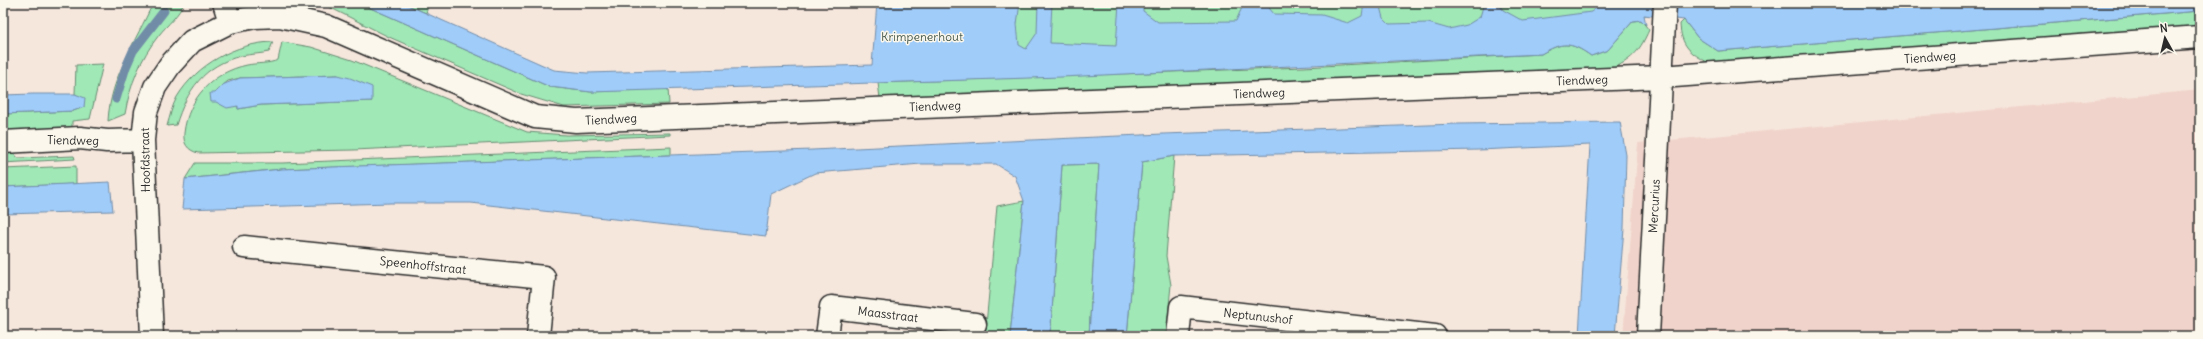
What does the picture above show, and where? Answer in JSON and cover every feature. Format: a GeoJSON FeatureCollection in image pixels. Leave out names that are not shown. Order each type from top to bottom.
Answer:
{"type":"FeatureCollection","features":[{"type":"Feature","properties":{"kind":"street"},"geometry":{"type":"LineString","coordinates":[[1661,77],[1665,3]]}},
{"type":"Feature","properties":{"kind":"street","name":"Tiendweg"},"geometry":{"type":"LineString","coordinates":[[227,12],[255,17],[280,16],[326,26],[535,117],[576,120],[1661,77],[2200,37]]}},
{"type":"Feature","properties":{"kind":"street","name":"Hoofdstraat"},"geometry":{"type":"LineString","coordinates":[[152,336],[143,140],[146,112],[155,87],[170,65],[192,42],[227,12]]}},
{"type":"Feature","properties":{"kind":"street","name":"Mercurius"},"geometry":{"type":"LineString","coordinates":[[1648,336],[1661,77]]}},
{"type":"Feature","properties":{"kind":"street","name":"Tiendweg"},"geometry":{"type":"LineString","coordinates":[[3,142],[80,138],[106,141],[143,140]]}},
{"type":"Feature","properties":{"kind":"street","name":"Speenhoffstraat"},"geometry":{"type":"LineString","coordinates":[[244,247],[544,277],[538,336]]}},
{"type":"Feature","properties":{"kind":"street","name":"Maasstraat"},"geometry":{"type":"LineString","coordinates":[[827,336],[831,307],[975,324]]}},
{"type":"Feature","properties":{"kind":"street","name":"Neptunushof"},"geometry":{"type":"LineString","coordinates":[[1178,336],[1181,307],[1435,336]]}},
{"type":"Feature","properties":{"kind":"shaded area"},"geometry":{"type":"Polygon","coordinates":[[[2200,90],[2200,336],[1623,336],[1638,143],[2200,90]]]}},
{"type":"Feature","properties":{"kind":"green space"},"geometry":{"type":"Polygon","coordinates":[[[153,3],[184,3],[176,16],[159,35],[146,53],[133,83],[125,114],[108,121],[113,90],[125,60],[153,3]]]}},
{"type":"Feature","properties":{"kind":"green space"},"geometry":{"type":"Polygon","coordinates":[[[321,3],[359,3],[550,87],[591,92],[668,88],[669,104],[564,107],[521,94],[389,37],[321,3]]]}},
{"type":"Feature","properties":{"kind":"green space"},"geometry":{"type":"Polygon","coordinates":[[[403,3],[429,3],[426,13],[403,3]]]}},
{"type":"Feature","properties":{"kind":"green space","name":"Krimpenerhout"},"geometry":{"type":"Polygon","coordinates":[[[891,3],[1808,3],[886,72],[891,3]]]}},
{"type":"Feature","properties":{"kind":"green space"},"geometry":{"type":"Polygon","coordinates":[[[2200,11],[2200,26],[1709,63],[1697,56],[1688,48],[1682,38],[1680,24],[1684,20],[1698,38],[1718,51],[2200,11]]]}},
{"type":"Feature","properties":{"kind":"green space"},"geometry":{"type":"Polygon","coordinates":[[[1641,20],[1649,30],[1643,43],[1636,53],[1627,61],[1614,68],[880,98],[878,83],[1304,67],[1541,54],[1561,45],[1577,48],[1591,56],[1608,50],[1633,21],[1641,20]]]}},
{"type":"Feature","properties":{"kind":"green space"},"geometry":{"type":"Polygon","coordinates":[[[273,42],[269,52],[241,56],[228,60],[207,73],[192,90],[180,112],[176,125],[167,126],[172,107],[177,97],[185,85],[206,65],[245,46],[273,42]]]}},
{"type":"Feature","properties":{"kind":"green space"},"geometry":{"type":"Polygon","coordinates":[[[282,42],[311,47],[352,60],[527,132],[566,135],[670,133],[670,135],[354,150],[198,153],[186,146],[184,133],[186,120],[204,88],[213,80],[235,68],[278,60],[282,42]],[[338,75],[240,78],[228,81],[216,91],[217,102],[227,107],[238,106],[238,109],[261,105],[372,101],[338,75]]]}},
{"type":"Feature","properties":{"kind":"green space"},"geometry":{"type":"Polygon","coordinates":[[[103,64],[90,119],[72,121],[72,128],[3,131],[3,114],[73,111],[84,107],[80,97],[75,94],[76,65],[103,64]]]}},
{"type":"Feature","properties":{"kind":"green space"},"geometry":{"type":"Polygon","coordinates":[[[671,147],[671,155],[282,169],[185,179],[195,163],[282,163],[671,147]]]}},
{"type":"Feature","properties":{"kind":"green space"},"geometry":{"type":"Polygon","coordinates":[[[3,149],[13,152],[18,158],[74,156],[75,159],[3,163],[3,149]]]}},
{"type":"Feature","properties":{"kind":"green space"},"geometry":{"type":"Polygon","coordinates":[[[1174,156],[1166,256],[1171,285],[1166,336],[1127,336],[1142,162],[1174,156]]]}},
{"type":"Feature","properties":{"kind":"green space"},"geometry":{"type":"Polygon","coordinates":[[[1099,164],[1089,336],[1049,336],[1051,326],[1062,165],[1099,164]]]}},
{"type":"Feature","properties":{"kind":"green space"},"geometry":{"type":"Polygon","coordinates":[[[76,166],[76,184],[3,187],[3,169],[76,166]]]}},
{"type":"Feature","properties":{"kind":"green space"},"geometry":{"type":"Polygon","coordinates":[[[1024,201],[1010,336],[985,336],[997,206],[1024,201]]]}},
{"type":"Feature","properties":{"kind":"water"},"geometry":{"type":"Polygon","coordinates":[[[359,3],[403,3],[554,70],[587,73],[872,65],[877,3],[1020,3],[1017,24],[1019,45],[1026,49],[1037,33],[1038,3],[1052,3],[1050,43],[1116,46],[1119,3],[1143,3],[1143,11],[1158,22],[1236,21],[1244,3],[1265,3],[1274,14],[1322,15],[1348,23],[1362,16],[1364,3],[1379,3],[1383,18],[1389,24],[1428,23],[1449,29],[1467,25],[1480,17],[1484,3],[1498,3],[1503,10],[1523,21],[1591,12],[1602,3],[2200,3],[2200,11],[1718,51],[1698,38],[1684,20],[1644,15],[1646,25],[1641,20],[1633,21],[1608,50],[1591,56],[1577,48],[1561,45],[1541,54],[1062,77],[591,92],[550,87],[359,3]]]}},
{"type":"Feature","properties":{"kind":"water"},"geometry":{"type":"Polygon","coordinates":[[[338,75],[372,87],[372,101],[261,105],[238,109],[238,106],[227,108],[216,102],[211,102],[210,93],[215,93],[222,85],[240,78],[338,75]]]}},
{"type":"Feature","properties":{"kind":"water"},"geometry":{"type":"Polygon","coordinates":[[[75,94],[85,98],[84,107],[73,111],[3,114],[3,95],[75,94]]]}},
{"type":"Feature","properties":{"kind":"water"},"geometry":{"type":"Polygon","coordinates":[[[1620,122],[1626,155],[1624,228],[1615,336],[1579,336],[1590,145],[1479,150],[1174,156],[1142,162],[1127,336],[1089,336],[1099,164],[1062,165],[1051,326],[1049,336],[1010,336],[1024,201],[1015,176],[996,164],[921,164],[815,173],[771,194],[766,236],[471,203],[391,203],[182,209],[185,179],[282,169],[812,150],[1163,134],[1457,124],[1620,122]]]}},
{"type":"Feature","properties":{"kind":"water"},"geometry":{"type":"Polygon","coordinates":[[[110,182],[113,211],[3,214],[3,187],[110,182]]]}},
{"type":"Feature","properties":{"kind":"waterway"},"geometry":{"type":"LineString","coordinates":[[116,99],[126,67],[133,51],[164,11]]}}]}
